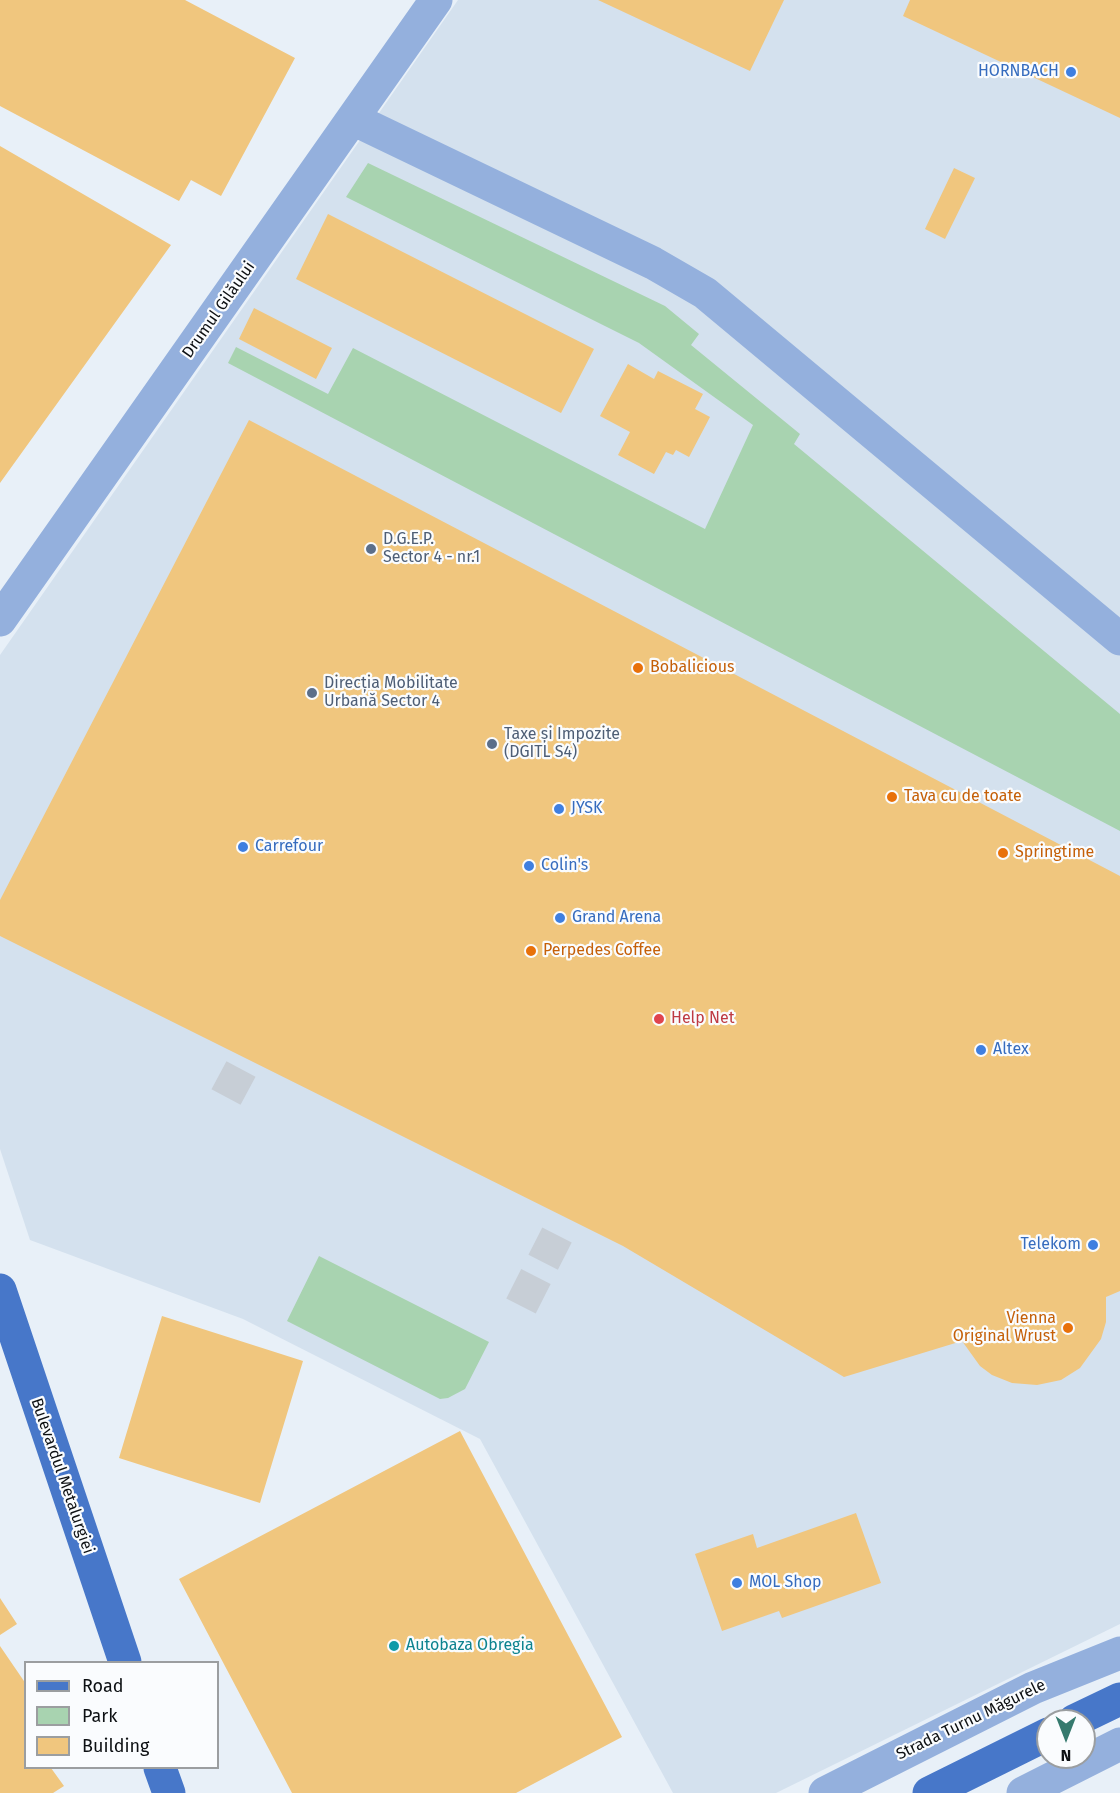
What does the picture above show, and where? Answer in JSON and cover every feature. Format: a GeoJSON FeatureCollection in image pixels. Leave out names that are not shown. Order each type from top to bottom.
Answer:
{"type":"FeatureCollection","features":[{"type":"Feature","properties":{"kind":"main road","name":"Bulevardul Metalurgiei"},"geometry":{"type":"LineString","coordinates":[[0,1290],[125,1661]]}},
{"type":"Feature","properties":{"kind":"main road"},"geometry":{"type":"LineString","coordinates":[[1096,1710],[1120,1699]]}},
{"type":"Feature","properties":{"kind":"main road"},"geometry":{"type":"LineString","coordinates":[[929,1793],[1036,1740]]}},
{"type":"Feature","properties":{"kind":"main road"},"geometry":{"type":"LineString","coordinates":[[161,1769],[169,1793]]}},
{"type":"Feature","properties":{"kind":"street","name":"Drumul Gilăului"},"geometry":{"type":"LineString","coordinates":[[0,620],[436,0]]}},
{"type":"Feature","properties":{"kind":"street"},"geometry":{"type":"LineString","coordinates":[[353,118],[653,263],[705,293],[1120,639]]}},
{"type":"Feature","properties":{"kind":"street","name":"Strada Turnu Măgurele"},"geometry":{"type":"LineString","coordinates":[[825,1793],[1034,1688],[1120,1653]]}},
{"type":"Feature","properties":{"kind":"street"},"geometry":{"type":"LineString","coordinates":[[1023,1793],[1120,1744]]}},
{"type":"Feature","properties":{"kind":"shaded area"},"geometry":{"type":"Polygon","coordinates":[[[458,0],[1120,0],[1120,1624],[776,1793],[673,1793],[480,1439],[243,1319],[30,1240],[0,1149],[0,655],[458,0]]]}},
{"type":"Feature","properties":{"kind":"green space"},"geometry":{"type":"Polygon","coordinates":[[[368,163],[665,306],[699,334],[691,345],[800,434],[794,444],[1120,714],[1120,831],[228,363],[236,347],[328,394],[353,348],[705,529],[753,425],[639,343],[346,197],[368,163]]]}},
{"type":"Feature","properties":{"kind":"green space"},"geometry":{"type":"Polygon","coordinates":[[[319,1256],[489,1342],[465,1389],[448,1398],[440,1399],[287,1321],[319,1256]]]}},
{"type":"Feature","properties":{"kind":"building"},"geometry":{"type":"Polygon","coordinates":[[[0,0],[185,0],[295,58],[221,196],[191,180],[179,201],[0,106],[0,0]]]}},
{"type":"Feature","properties":{"kind":"building"},"geometry":{"type":"Polygon","coordinates":[[[598,0],[784,0],[750,71],[598,0]]]}},
{"type":"Feature","properties":{"kind":"building","name":"HORNBACH"},"geometry":{"type":"Polygon","coordinates":[[[910,0],[1120,0],[1120,118],[903,16],[910,0]]]}},
{"type":"Feature","properties":{"kind":"building"},"geometry":{"type":"Polygon","coordinates":[[[0,146],[171,245],[0,483],[0,146]]]}},
{"type":"Feature","properties":{"kind":"building"},"geometry":{"type":"Polygon","coordinates":[[[954,168],[975,178],[945,239],[925,229],[954,168]]]}},
{"type":"Feature","properties":{"kind":"building"},"geometry":{"type":"Polygon","coordinates":[[[328,214],[594,349],[561,413],[296,279],[328,214]]]}},
{"type":"Feature","properties":{"kind":"building"},"geometry":{"type":"Polygon","coordinates":[[[254,308],[332,348],[316,379],[239,339],[254,308]]]}},
{"type":"Feature","properties":{"kind":"building"},"geometry":{"type":"Polygon","coordinates":[[[628,364],[654,379],[658,371],[703,394],[695,409],[710,417],[689,457],[676,450],[673,455],[666,452],[654,474],[618,455],[630,432],[600,416],[628,364]]]}},
{"type":"Feature","properties":{"kind":"building","name":"Grand Arena"},"geometry":{"type":"Polygon","coordinates":[[[249,420],[1120,876],[1120,1291],[1106,1297],[1106,1322],[1101,1339],[1080,1368],[1061,1380],[1037,1385],[1012,1383],[992,1375],[980,1366],[962,1341],[844,1377],[623,1246],[0,936],[0,900],[249,420]]]}},
{"type":"Feature","properties":{"kind":"building"},"geometry":{"type":"Polygon","coordinates":[[[162,1316],[303,1361],[260,1503],[119,1458],[162,1316]]]}},
{"type":"Feature","properties":{"kind":"building","name":"Autobaza Obregia"},"geometry":{"type":"Polygon","coordinates":[[[460,1431],[622,1737],[516,1793],[292,1793],[179,1579],[460,1431]]]}},
{"type":"Feature","properties":{"kind":"building"},"geometry":{"type":"Polygon","coordinates":[[[856,1513],[881,1583],[782,1618],[779,1611],[722,1631],[695,1554],[753,1534],[757,1548],[856,1513]]]}},
{"type":"Feature","properties":{"kind":"building"},"geometry":{"type":"Polygon","coordinates":[[[0,1598],[17,1624],[0,1635],[0,1598]]]}},
{"type":"Feature","properties":{"kind":"building"},"geometry":{"type":"Polygon","coordinates":[[[0,1646],[24,1681],[24,1769],[52,1769],[64,1786],[53,1793],[0,1793],[0,1646]]]}},
{"type":"Feature","properties":{"kind":"tunnel"},"geometry":{"type":"LineString","coordinates":[[226,1097],[241,1069]]}},
{"type":"Feature","properties":{"kind":"tunnel"},"geometry":{"type":"LineString","coordinates":[[521,1306],[557,1235]]}},
{"type":"Feature","properties":{"kind":"place","name":"HORNBACH"},"geometry":{"type":"Point","coordinates":[1071,72]}},
{"type":"Feature","properties":{"kind":"place","name":"D.G.E.P. Sector 4 - nr.1"},"geometry":{"type":"Point","coordinates":[371,549]}},
{"type":"Feature","properties":{"kind":"place","name":"Bobalicious"},"geometry":{"type":"Point","coordinates":[638,668]}},
{"type":"Feature","properties":{"kind":"place","name":"Direcția Mobilitate Urbană Sector 4"},"geometry":{"type":"Point","coordinates":[312,693]}},
{"type":"Feature","properties":{"kind":"place","name":"Taxe și Impozite (DGITL S4)"},"geometry":{"type":"Point","coordinates":[492,744]}},
{"type":"Feature","properties":{"kind":"place","name":"Tava cu de toate"},"geometry":{"type":"Point","coordinates":[892,797]}},
{"type":"Feature","properties":{"kind":"place","name":"JYSK"},"geometry":{"type":"Point","coordinates":[559,809]}},
{"type":"Feature","properties":{"kind":"place","name":"Carrefour"},"geometry":{"type":"Point","coordinates":[243,847]}},
{"type":"Feature","properties":{"kind":"place","name":"Springtime"},"geometry":{"type":"Point","coordinates":[1003,853]}},
{"type":"Feature","properties":{"kind":"place","name":"Colin's"},"geometry":{"type":"Point","coordinates":[529,866]}},
{"type":"Feature","properties":{"kind":"place","name":"Grand Arena"},"geometry":{"type":"Point","coordinates":[560,918]}},
{"type":"Feature","properties":{"kind":"place","name":"Perpedes Coffee"},"geometry":{"type":"Point","coordinates":[531,951]}},
{"type":"Feature","properties":{"kind":"place","name":"Help Net"},"geometry":{"type":"Point","coordinates":[659,1019]}},
{"type":"Feature","properties":{"kind":"place","name":"Altex"},"geometry":{"type":"Point","coordinates":[981,1050]}},
{"type":"Feature","properties":{"kind":"place","name":"Telekom"},"geometry":{"type":"Point","coordinates":[1093,1245]}},
{"type":"Feature","properties":{"kind":"place","name":"Vienna Original Wrust"},"geometry":{"type":"Point","coordinates":[1068,1328]}},
{"type":"Feature","properties":{"kind":"place","name":"MOL Shop"},"geometry":{"type":"Point","coordinates":[737,1583]}},
{"type":"Feature","properties":{"kind":"place","name":"Autobaza Obregia"},"geometry":{"type":"Point","coordinates":[394,1646]}}]}
